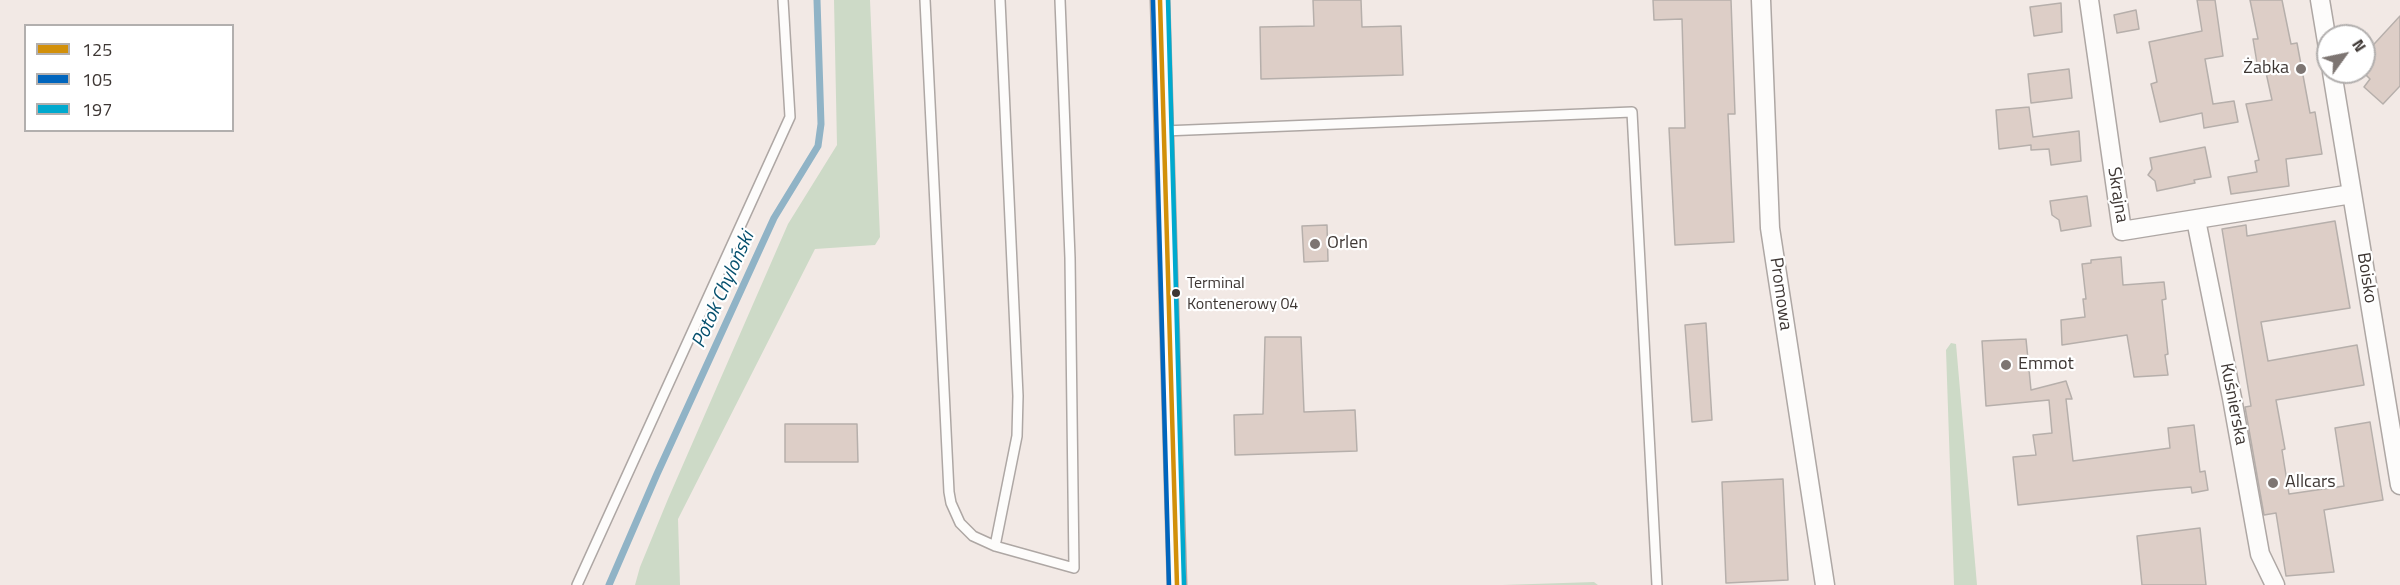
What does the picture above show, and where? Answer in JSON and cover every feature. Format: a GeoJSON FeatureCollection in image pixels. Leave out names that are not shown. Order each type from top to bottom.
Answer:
{"type":"FeatureCollection","features":[{"type":"Feature","properties":{"kind":"street"},"geometry":{"type":"LineString","coordinates":[[1160,0],[1177,585]]}},
{"type":"Feature","properties":{"kind":"street","name":"Promowa"},"geometry":{"type":"LineString","coordinates":[[1761,0],[1770,228],[1825,585]]}},
{"type":"Feature","properties":{"kind":"street","name":"Skrajna"},"geometry":{"type":"LineString","coordinates":[[2089,0],[2122,231],[2352,194]]}},
{"type":"Feature","properties":{"kind":"street"},"geometry":{"type":"LineString","coordinates":[[2320,0],[2324,24]]}},
{"type":"Feature","properties":{"kind":"street","name":"Boisko"},"geometry":{"type":"LineString","coordinates":[[2334,84],[2400,484]]}},
{"type":"Feature","properties":{"kind":"street","name":"Kuśnierska"},"geometry":{"type":"LineString","coordinates":[[2196,220],[2232,398],[2260,554],[2275,585]]}},
{"type":"Feature","properties":{"kind":"lane"},"geometry":{"type":"LineString","coordinates":[[577,585],[789,117],[783,0]]}},
{"type":"Feature","properties":{"kind":"lane"},"geometry":{"type":"LineString","coordinates":[[925,0],[949,492],[954,513],[960,524],[973,536],[994,546],[1074,568],[1070,258],[1060,0]]}},
{"type":"Feature","properties":{"kind":"lane"},"geometry":{"type":"LineString","coordinates":[[994,546],[1017,436],[1018,396],[1000,0]]}},
{"type":"Feature","properties":{"kind":"lane"},"geometry":{"type":"LineString","coordinates":[[1164,131],[1632,112],[1657,585]]}},
{"type":"Feature","properties":{"kind":"green space"},"geometry":{"type":"Polygon","coordinates":[[[834,0],[870,0],[880,237],[875,245],[815,249],[678,519],[680,585],[635,585],[668,499],[788,224],[837,145],[834,0]]]}},
{"type":"Feature","properties":{"kind":"green space"},"geometry":{"type":"Polygon","coordinates":[[[1951,343],[1956,344],[1977,585],[1954,585],[1946,350],[1951,343]]]}},
{"type":"Feature","properties":{"kind":"green space"},"geometry":{"type":"Polygon","coordinates":[[[1594,582],[1598,585],[1502,585],[1594,582]]]}},
{"type":"Feature","properties":{"kind":"building"},"geometry":{"type":"Polygon","coordinates":[[[1313,0],[1361,0],[1362,27],[1401,26],[1403,75],[1261,79],[1260,27],[1314,26],[1313,0]]]}},
{"type":"Feature","properties":{"kind":"building"},"geometry":{"type":"Polygon","coordinates":[[[1653,0],[1731,0],[1735,114],[1728,114],[1734,242],[1675,245],[1669,128],[1685,128],[1682,19],[1654,20],[1653,0]]]}},
{"type":"Feature","properties":{"kind":"building"},"geometry":{"type":"Polygon","coordinates":[[[2197,0],[2215,0],[2223,56],[2205,59],[2213,104],[2234,101],[2238,122],[2204,128],[2202,113],[2160,122],[2151,84],[2157,82],[2149,42],[2202,31],[2197,0]]]}},
{"type":"Feature","properties":{"kind":"building"},"geometry":{"type":"Polygon","coordinates":[[[2250,0],[2282,0],[2291,44],[2297,43],[2310,113],[2315,112],[2322,154],[2286,159],[2289,186],[2231,194],[2228,177],[2257,172],[2255,161],[2259,160],[2246,104],[2272,100],[2265,68],[2258,69],[2253,39],[2258,39],[2250,0]]]}},
{"type":"Feature","properties":{"kind":"building"},"geometry":{"type":"Polygon","coordinates":[[[2061,3],[2062,32],[2034,36],[2030,7],[2061,3]]]}},
{"type":"Feature","properties":{"kind":"building"},"geometry":{"type":"Polygon","coordinates":[[[2136,10],[2139,29],[2117,33],[2114,15],[2136,10]]]}},
{"type":"Feature","properties":{"kind":"building"},"geometry":{"type":"Polygon","coordinates":[[[2400,16],[2400,86],[2383,104],[2364,87],[2366,84],[2376,84],[2376,42],[2400,16]]]}},
{"type":"Feature","properties":{"kind":"building"},"geometry":{"type":"Polygon","coordinates":[[[2069,69],[2072,98],[2031,103],[2028,74],[2069,69]]]}},
{"type":"Feature","properties":{"kind":"building"},"geometry":{"type":"Polygon","coordinates":[[[2029,107],[2033,137],[2079,131],[2081,161],[2051,165],[2049,149],[2031,150],[2031,145],[1999,149],[1996,110],[2029,107]]]}},
{"type":"Feature","properties":{"kind":"building"},"geometry":{"type":"Polygon","coordinates":[[[2205,147],[2211,177],[2157,191],[2155,181],[2148,175],[2152,169],[2150,158],[2205,147]]]}},
{"type":"Feature","properties":{"kind":"building"},"geometry":{"type":"Polygon","coordinates":[[[2087,196],[2091,226],[2061,231],[2059,220],[2052,215],[2050,201],[2087,196]]]}},
{"type":"Feature","properties":{"kind":"building"},"geometry":{"type":"Polygon","coordinates":[[[2335,221],[2350,308],[2261,322],[2268,361],[2357,345],[2364,385],[2276,400],[2285,449],[2282,450],[2289,494],[2344,486],[2335,428],[2370,422],[2383,500],[2324,510],[2334,572],[2286,576],[2276,513],[2264,515],[2245,407],[2251,406],[2222,229],[2246,225],[2247,236],[2335,221]]]}},
{"type":"Feature","properties":{"kind":"building","name":"Orlen"},"geometry":{"type":"Polygon","coordinates":[[[1327,225],[1328,261],[1304,262],[1302,226],[1327,225]]]}},
{"type":"Feature","properties":{"kind":"building"},"geometry":{"type":"Polygon","coordinates":[[[2121,257],[2123,285],[2164,282],[2166,299],[2162,300],[2168,375],[2134,377],[2127,335],[2062,345],[2061,320],[2085,317],[2083,299],[2086,299],[2082,264],[2091,263],[2091,260],[2121,257]]]}},
{"type":"Feature","properties":{"kind":"building"},"geometry":{"type":"Polygon","coordinates":[[[1706,323],[1712,420],[1692,422],[1685,325],[1706,323]]]}},
{"type":"Feature","properties":{"kind":"building"},"geometry":{"type":"Polygon","coordinates":[[[1265,337],[1301,337],[1304,412],[1355,410],[1357,451],[1235,455],[1234,415],[1263,414],[1265,337]]]}},
{"type":"Feature","properties":{"kind":"building"},"geometry":{"type":"Polygon","coordinates":[[[2026,339],[2031,390],[2066,381],[2072,399],[2066,399],[2073,461],[2170,448],[2168,428],[2194,425],[2200,472],[2205,471],[2208,490],[2192,493],[2191,487],[2018,505],[2013,457],[2036,455],[2033,435],[2052,433],[2049,400],[1986,406],[1982,341],[2026,339]]]}},
{"type":"Feature","properties":{"kind":"building"},"geometry":{"type":"Polygon","coordinates":[[[785,424],[857,424],[858,462],[785,462],[785,424]]]}},
{"type":"Feature","properties":{"kind":"building"},"geometry":{"type":"Polygon","coordinates":[[[1783,479],[1788,580],[1726,583],[1722,482],[1783,479]]]}},
{"type":"Feature","properties":{"kind":"building"},"geometry":{"type":"Polygon","coordinates":[[[2200,528],[2206,585],[2142,585],[2137,536],[2200,528]]]}},
{"type":"Feature","properties":{"kind":"waterway","name":"Potok Chyloński"},"geometry":{"type":"LineString","coordinates":[[609,585],[774,218],[818,146],[821,124],[817,0]]}},
{"type":"Feature","properties":{"kind":"transit line","name":"105"},"geometry":{"type":"LineString","coordinates":[[1153,0],[1169,585]]}},
{"type":"Feature","properties":{"kind":"transit line","name":"125"},"geometry":{"type":"LineString","coordinates":[[1160,0],[1177,585]]}},
{"type":"Feature","properties":{"kind":"transit line","name":"197"},"geometry":{"type":"LineString","coordinates":[[1168,0],[1184,585]]}},
{"type":"Feature","properties":{"kind":"place","name":"Żabka"},"geometry":{"type":"Point","coordinates":[2301,69]}},
{"type":"Feature","properties":{"kind":"place","name":"Orlen"},"geometry":{"type":"Point","coordinates":[1315,244]}},
{"type":"Feature","properties":{"kind":"place","name":"Terminal Kontenerowy 04"},"geometry":{"type":"Point","coordinates":[1176,293]}},
{"type":"Feature","properties":{"kind":"place","name":"Emmot"},"geometry":{"type":"Point","coordinates":[2006,365]}},
{"type":"Feature","properties":{"kind":"place","name":"Allcars"},"geometry":{"type":"Point","coordinates":[2273,483]}}]}
